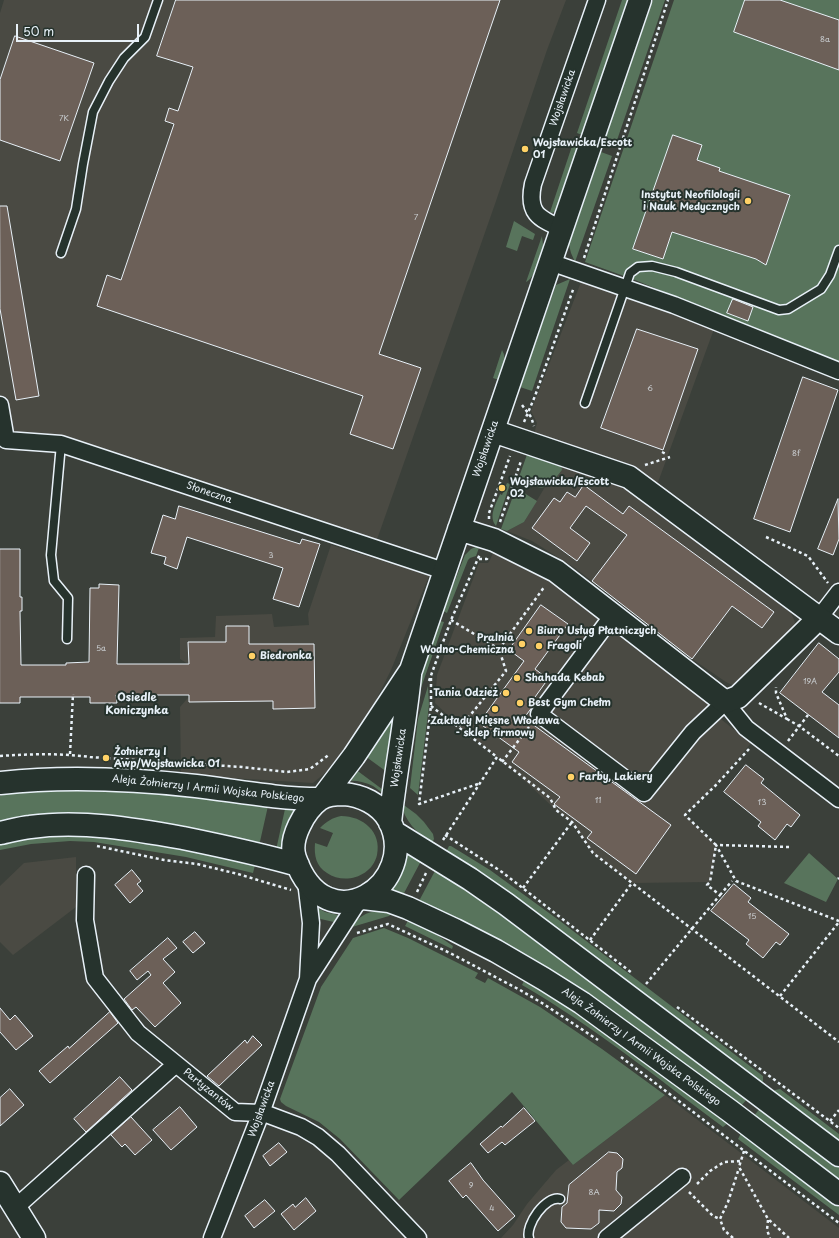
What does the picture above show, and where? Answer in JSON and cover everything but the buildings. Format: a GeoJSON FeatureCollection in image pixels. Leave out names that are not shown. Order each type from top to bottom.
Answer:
{"type":"FeatureCollection","features":[{"type":"Feature","properties":{"kind":"main road","name":"Wojsławicka"},"geometry":{"type":"LineString","coordinates":[[392,828],[394,783],[408,700],[411,670],[640,0]]}},
{"type":"Feature","properties":{"kind":"main road"},"geometry":{"type":"LineString","coordinates":[[493,431],[630,477],[839,633]]}},
{"type":"Feature","properties":{"kind":"main road"},"geometry":{"type":"LineString","coordinates":[[459,529],[490,538],[556,571],[725,702],[738,697],[819,618]]}},
{"type":"Feature","properties":{"kind":"main road","name":"Wojsławicka"},"geometry":{"type":"LineString","coordinates":[[322,798],[354,756],[411,670]]}},
{"type":"Feature","properties":{"kind":"main road","name":"Aleja Żołnierzy I Armii Wojska Polskiego"},"geometry":{"type":"LineString","coordinates":[[0,783],[53,778],[111,780],[176,784],[297,799],[322,798]]}},
{"type":"Feature","properties":{"kind":"main road"},"geometry":{"type":"LineString","coordinates":[[0,833],[46,825],[95,825],[156,833],[235,848],[299,879],[316,891],[333,900],[345,902],[361,899],[382,882],[392,867],[396,848],[392,828],[383,812],[361,797],[343,794],[322,798],[304,818],[296,832],[294,855],[299,879]]}},
{"type":"Feature","properties":{"kind":"main road"},"geometry":{"type":"LineString","coordinates":[[392,828],[519,913],[839,1155]]}},
{"type":"Feature","properties":{"kind":"main road","name":"Aleja Żołnierzy I Armii Wojska Polskiego"},"geometry":{"type":"LineString","coordinates":[[361,899],[389,901],[408,908],[455,930],[496,951],[582,1003],[730,1111],[839,1194]]}},
{"type":"Feature","properties":{"kind":"main road"},"geometry":{"type":"LineString","coordinates":[[0,1182],[34,1238]]}},
{"type":"Feature","properties":{"kind":"street","name":"Wojsławicka"},"geometry":{"type":"LineString","coordinates":[[562,229],[538,216],[531,204],[531,195],[533,184],[597,0]]}},
{"type":"Feature","properties":{"kind":"street"},"geometry":{"type":"LineString","coordinates":[[550,262],[674,305],[839,371]]}},
{"type":"Feature","properties":{"kind":"street","name":"Słoneczna"},"geometry":{"type":"LineString","coordinates":[[0,405],[3,442],[61,444],[444,571]]}},
{"type":"Feature","properties":{"kind":"street"},"geometry":{"type":"LineString","coordinates":[[819,618],[838,594]]}},
{"type":"Feature","properties":{"kind":"street"},"geometry":{"type":"LineString","coordinates":[[613,615],[539,714],[644,793],[693,732],[725,702],[746,728],[839,799]]}},
{"type":"Feature","properties":{"kind":"street","name":"Partyzantów"},"geometry":{"type":"LineString","coordinates":[[86,874],[85,920],[95,978],[138,1033],[235,1112],[261,1113],[286,1121],[318,1137],[338,1154],[418,1238]]}},
{"type":"Feature","properties":{"kind":"street","name":"Wojsławicka"},"geometry":{"type":"LineString","coordinates":[[299,879],[311,924],[308,979]]}},
{"type":"Feature","properties":{"kind":"street","name":"Wojsławicka"},"geometry":{"type":"LineString","coordinates":[[212,1238],[261,1113],[308,979],[361,899]]}},
{"type":"Feature","properties":{"kind":"street"},"geometry":{"type":"LineString","coordinates":[[16,1207],[176,1064]]}},
{"type":"Feature","properties":{"kind":"street"},"geometry":{"type":"LineString","coordinates":[[607,1238],[689,1185]]}},
{"type":"Feature","properties":{"kind":"lane"},"geometry":{"type":"LineString","coordinates":[[61,253],[76,209],[93,112],[109,81],[124,58],[145,37],[158,0]]}},
{"type":"Feature","properties":{"kind":"lane"},"geometry":{"type":"LineString","coordinates":[[585,403],[630,273],[638,267],[652,266],[676,272],[779,310],[788,309],[821,289],[830,275],[839,250]]}},
{"type":"Feature","properties":{"kind":"lane"},"geometry":{"type":"LineString","coordinates":[[61,444],[51,555],[54,581],[68,598],[67,639]]}},
{"type":"Feature","properties":{"kind":"lane"},"geometry":{"type":"LineString","coordinates":[[529,1238],[528,1230],[534,1217],[552,1199],[560,1199]]}},
{"type":"Feature","properties":{"kind":"path"},"geometry":{"type":"LineString","coordinates":[[479,783],[419,804],[431,706],[431,678],[451,620],[490,538],[524,442],[528,412],[579,271],[668,0]]}},
{"type":"Feature","properties":{"kind":"path"},"geometry":{"type":"LineString","coordinates":[[479,559],[487,559],[490,538],[489,513],[524,442],[534,426],[528,412],[520,403]]}},
{"type":"Feature","properties":{"kind":"path"},"geometry":{"type":"LineString","coordinates":[[766,537],[808,556],[838,594]]}},
{"type":"Feature","properties":{"kind":"path"},"geometry":{"type":"LineString","coordinates":[[499,649],[545,586]]}},
{"type":"Feature","properties":{"kind":"path"},"geometry":{"type":"LineString","coordinates":[[451,620],[499,649],[506,671],[468,718],[465,719],[459,726]]}},
{"type":"Feature","properties":{"kind":"path"},"geometry":{"type":"LineString","coordinates":[[776,681],[776,693],[787,719]]}},
{"type":"Feature","properties":{"kind":"path"},"geometry":{"type":"LineString","coordinates":[[70,754],[73,694]]}},
{"type":"Feature","properties":{"kind":"path"},"geometry":{"type":"LineString","coordinates":[[758,702],[799,726],[839,756]]}},
{"type":"Feature","properties":{"kind":"path"},"geometry":{"type":"LineString","coordinates":[[431,706],[459,726],[502,762],[550,798],[556,810],[572,822],[593,852],[839,1042]]}},
{"type":"Feature","properties":{"kind":"path"},"geometry":{"type":"LineString","coordinates":[[502,762],[539,714]]}},
{"type":"Feature","properties":{"kind":"path"},"geometry":{"type":"LineString","coordinates":[[784,746],[808,715]]}},
{"type":"Feature","properties":{"kind":"path"},"geometry":{"type":"LineString","coordinates":[[750,748],[716,785],[685,815],[716,845],[736,881],[839,921],[780,996]]}},
{"type":"Feature","properties":{"kind":"path"},"geometry":{"type":"LineString","coordinates":[[0,756],[70,754],[90,757],[242,767],[287,772],[310,769],[334,751]]}},
{"type":"Feature","properties":{"kind":"path"},"geometry":{"type":"LineString","coordinates":[[408,908],[446,835],[496,757]]}},
{"type":"Feature","properties":{"kind":"path"},"geometry":{"type":"LineString","coordinates":[[523,888],[572,822]]}},
{"type":"Feature","properties":{"kind":"path"},"geometry":{"type":"LineString","coordinates":[[446,835],[502,872],[633,974]]}},
{"type":"Feature","properties":{"kind":"path"},"geometry":{"type":"LineString","coordinates":[[716,845],[789,847]]}},
{"type":"Feature","properties":{"kind":"path"},"geometry":{"type":"LineString","coordinates":[[716,845],[710,882],[707,885],[720,895]]}},
{"type":"Feature","properties":{"kind":"path"},"geometry":{"type":"LineString","coordinates":[[95,846],[164,860],[204,866],[238,874],[299,879]]}},
{"type":"Feature","properties":{"kind":"path"},"geometry":{"type":"LineString","coordinates":[[652,988],[646,984],[732,881]]}},
{"type":"Feature","properties":{"kind":"path"},"geometry":{"type":"LineString","coordinates":[[590,940],[632,883]]}},
{"type":"Feature","properties":{"kind":"path"},"geometry":{"type":"LineString","coordinates":[[351,934],[388,924],[450,953],[520,990],[604,1044]]}},
{"type":"Feature","properties":{"kind":"path"},"geometry":{"type":"LineString","coordinates":[[676,1006],[839,1128]]}},
{"type":"Feature","properties":{"kind":"path"},"geometry":{"type":"LineString","coordinates":[[616,1053],[839,1223]]}},
{"type":"Feature","properties":{"kind":"path"},"geometry":{"type":"LineString","coordinates":[[830,1121],[839,1110]]}},
{"type":"Feature","properties":{"kind":"path"},"geometry":{"type":"LineString","coordinates":[[733,1238],[724,1230],[720,1219],[728,1202],[744,1151]]}},
{"type":"Feature","properties":{"kind":"path"},"geometry":{"type":"LineString","coordinates":[[720,1219],[713,1216],[689,1185],[724,1162],[741,1161]]}},
{"type":"Feature","properties":{"kind":"path"},"geometry":{"type":"LineString","coordinates":[[739,1167],[768,1219],[788,1238]]}},
{"type":"Feature","properties":{"kind":"path"},"geometry":{"type":"LineString","coordinates":[[768,1219],[770,1238]]}},
{"type":"Feature","properties":{"kind":"shaded area"},"geometry":{"type":"Polygon","coordinates":[[[4,0],[566,0],[547,50],[495,204],[374,548],[90,452],[6,440],[0,403],[0,13],[4,0]]]}},
{"type":"Feature","properties":{"kind":"shaded area"},"geometry":{"type":"Polygon","coordinates":[[[581,282],[714,329],[657,485],[628,467],[602,455],[534,434],[537,423],[531,411],[581,282]]]}},
{"type":"Feature","properties":{"kind":"shaded area"},"geometry":{"type":"Polygon","coordinates":[[[561,464],[609,476],[638,496],[791,613],[795,622],[794,627],[739,682],[732,685],[692,659],[575,568],[532,541],[507,531],[524,522],[545,487],[552,483],[562,470],[561,464]]]}},
{"type":"Feature","properties":{"kind":"shaded area"},"geometry":{"type":"Polygon","coordinates":[[[331,545],[429,576],[391,670],[358,736],[342,759],[313,783],[181,775],[180,707],[194,691],[193,667],[180,659],[180,638],[215,637],[216,616],[272,614],[274,627],[309,625],[308,614],[331,545]]]}},
{"type":"Feature","properties":{"kind":"shaded area"},"geometry":{"type":"Polygon","coordinates":[[[495,548],[535,567],[699,690],[722,720],[751,743],[716,785],[685,815],[716,845],[710,882],[632,883],[593,853],[572,822],[556,810],[509,766],[459,726],[435,703],[437,675],[479,563],[488,563],[495,548]]]}},
{"type":"Feature","properties":{"kind":"shaded area"},"geometry":{"type":"Polygon","coordinates":[[[76,857],[76,907],[13,955],[0,942],[0,886],[24,863],[76,857]]]}},
{"type":"Feature","properties":{"kind":"shaded area"},"geometry":{"type":"Polygon","coordinates":[[[665,1095],[839,1228],[839,1238],[501,1238],[556,1170],[569,1160],[573,1165],[665,1095]]]}},
{"type":"Feature","properties":{"kind":"green space"},"geometry":{"type":"Polygon","coordinates":[[[622,0],[628,0],[582,135],[577,133],[622,0]]]}},
{"type":"Feature","properties":{"kind":"green space"},"geometry":{"type":"Polygon","coordinates":[[[653,0],[665,0],[615,146],[604,142],[653,0]]]}},
{"type":"Feature","properties":{"kind":"green space"},"geometry":{"type":"Polygon","coordinates":[[[674,0],[839,0],[839,363],[635,280],[585,262],[674,0]]]}},
{"type":"Feature","properties":{"kind":"green space"},"geometry":{"type":"Polygon","coordinates":[[[573,143],[579,145],[556,211],[552,213],[550,212],[573,143]]]}},
{"type":"Feature","properties":{"kind":"green space"},"geometry":{"type":"Polygon","coordinates":[[[601,152],[612,156],[575,262],[569,245],[601,152]]]}},
{"type":"Feature","properties":{"kind":"green space"},"geometry":{"type":"Polygon","coordinates":[[[514,221],[535,234],[533,240],[522,236],[517,251],[506,247],[514,221]]]}},
{"type":"Feature","properties":{"kind":"green space"},"geometry":{"type":"Polygon","coordinates":[[[542,236],[543,249],[540,260],[532,276],[526,282],[542,236]]]}},
{"type":"Feature","properties":{"kind":"green space"},"geometry":{"type":"Polygon","coordinates":[[[570,279],[532,391],[520,387],[556,285],[570,279]]]}},
{"type":"Feature","properties":{"kind":"green space"},"geometry":{"type":"Polygon","coordinates":[[[502,350],[504,354],[504,361],[499,380],[493,378],[502,350]]]}},
{"type":"Feature","properties":{"kind":"green space"},"geometry":{"type":"Polygon","coordinates":[[[529,449],[561,464],[562,470],[547,486],[538,487],[519,477],[529,449]]]}},
{"type":"Feature","properties":{"kind":"green space"},"geometry":{"type":"Polygon","coordinates":[[[507,483],[510,484],[496,526],[493,518],[494,510],[500,494],[502,495],[507,483]]]}},
{"type":"Feature","properties":{"kind":"green space"},"geometry":{"type":"Polygon","coordinates":[[[516,488],[537,501],[524,522],[507,531],[501,529],[516,488]]]}},
{"type":"Feature","properties":{"kind":"green space"},"geometry":{"type":"Polygon","coordinates":[[[480,545],[476,556],[468,560],[447,613],[443,611],[465,555],[471,549],[480,545]]]}},
{"type":"Feature","properties":{"kind":"green space"},"geometry":{"type":"Polygon","coordinates":[[[440,621],[444,622],[415,705],[417,688],[440,621]]]}},
{"type":"Feature","properties":{"kind":"green space"},"geometry":{"type":"Polygon","coordinates":[[[428,686],[429,705],[418,795],[410,788],[418,719],[428,686]]]}},
{"type":"Feature","properties":{"kind":"green space"},"geometry":{"type":"Polygon","coordinates":[[[399,709],[391,775],[365,756],[399,709]]]}},
{"type":"Feature","properties":{"kind":"green space"},"geometry":{"type":"Polygon","coordinates":[[[355,769],[390,795],[383,793],[367,783],[347,781],[355,769]]]}},
{"type":"Feature","properties":{"kind":"green space"},"geometry":{"type":"Polygon","coordinates":[[[46,787],[165,793],[268,806],[259,846],[113,816],[56,814],[0,822],[0,796],[30,788],[46,787]]]}},
{"type":"Feature","properties":{"kind":"green space"},"geometry":{"type":"Polygon","coordinates":[[[401,803],[424,822],[433,834],[434,839],[432,843],[421,835],[408,821],[401,803]]]}},
{"type":"Feature","properties":{"kind":"green space"},"geometry":{"type":"Polygon","coordinates":[[[285,809],[301,811],[285,853],[276,850],[285,809]]]}},
{"type":"Feature","properties":{"kind":"green space"},"geometry":{"type":"Polygon","coordinates":[[[341,816],[357,819],[363,822],[374,833],[377,839],[377,855],[374,863],[363,874],[356,877],[334,877],[323,870],[316,860],[315,843],[327,847],[333,833],[320,828],[330,820],[341,816]]]}},
{"type":"Feature","properties":{"kind":"green space"},"geometry":{"type":"Polygon","coordinates":[[[70,833],[122,838],[255,865],[253,873],[186,857],[94,842],[70,841],[31,844],[0,850],[0,843],[70,833]]]}},
{"type":"Feature","properties":{"kind":"green space"},"geometry":{"type":"Polygon","coordinates":[[[449,846],[490,870],[560,921],[763,1076],[763,1081],[761,1084],[555,927],[486,877],[446,852],[449,846]]]}},
{"type":"Feature","properties":{"kind":"green space"},"geometry":{"type":"Polygon","coordinates":[[[406,851],[421,861],[403,895],[387,888],[406,851]]]}},
{"type":"Feature","properties":{"kind":"green space"},"geometry":{"type":"Polygon","coordinates":[[[809,853],[838,879],[826,902],[784,883],[809,853]]]}},
{"type":"Feature","properties":{"kind":"green space"},"geometry":{"type":"Polygon","coordinates":[[[436,869],[462,885],[749,1097],[740,1107],[588,993],[521,954],[419,901],[436,869]]]}},
{"type":"Feature","properties":{"kind":"green space"},"geometry":{"type":"Polygon","coordinates":[[[316,907],[325,912],[338,915],[334,922],[316,918],[316,907]]]}},
{"type":"Feature","properties":{"kind":"green space"},"geometry":{"type":"Polygon","coordinates":[[[378,911],[392,913],[389,916],[352,927],[357,920],[363,916],[378,911]]]}},
{"type":"Feature","properties":{"kind":"green space"},"geometry":{"type":"Polygon","coordinates":[[[409,919],[424,926],[453,946],[452,949],[405,926],[409,919]]]}},
{"type":"Feature","properties":{"kind":"green space"},"geometry":{"type":"Polygon","coordinates":[[[384,928],[408,938],[478,973],[475,978],[485,983],[488,978],[540,1007],[602,1049],[665,1095],[573,1165],[512,1092],[399,1200],[340,1139],[319,1122],[286,1106],[280,1099],[321,987],[353,938],[384,928]]]}},
{"type":"Feature","properties":{"kind":"green space"},"geometry":{"type":"Polygon","coordinates":[[[524,981],[535,985],[583,1015],[728,1123],[723,1127],[599,1035],[522,985],[524,981]]]}},
{"type":"Feature","properties":{"kind":"green space"},"geometry":{"type":"Polygon","coordinates":[[[780,1089],[839,1134],[839,1143],[773,1093],[775,1090],[780,1089]]]}},
{"type":"Feature","properties":{"kind":"green space"},"geometry":{"type":"Polygon","coordinates":[[[761,1107],[839,1166],[839,1182],[753,1117],[761,1107]]]}},
{"type":"Feature","properties":{"kind":"green space"},"geometry":{"type":"Polygon","coordinates":[[[741,1133],[839,1207],[839,1215],[738,1139],[741,1133]]]}},
{"type":"Feature","properties":{"kind":"place","name":"Wojsławicka/Escott 01"},"geometry":{"type":"Point","coordinates":[525,149]}},
{"type":"Feature","properties":{"kind":"place","name":"Instytut Neofilologii i Nauk Medycznych"},"geometry":{"type":"Point","coordinates":[748,201]}},
{"type":"Feature","properties":{"kind":"place","name":"Wojsławicka/Escott 02"},"geometry":{"type":"Point","coordinates":[502,488]}},
{"type":"Feature","properties":{"kind":"place","name":"Biuro Usług Płatniczych"},"geometry":{"type":"Point","coordinates":[529,631]}},
{"type":"Feature","properties":{"kind":"place","name":"Pralnia Wodno-Chemiczna"},"geometry":{"type":"Point","coordinates":[522,644]}},
{"type":"Feature","properties":{"kind":"place","name":"Fragoli"},"geometry":{"type":"Point","coordinates":[539,646]}},
{"type":"Feature","properties":{"kind":"place","name":"Biedronka"},"geometry":{"type":"Point","coordinates":[252,656]}},
{"type":"Feature","properties":{"kind":"place","name":"Shahada Kebab"},"geometry":{"type":"Point","coordinates":[517,678]}},
{"type":"Feature","properties":{"kind":"place","name":"Tania Odzież"},"geometry":{"type":"Point","coordinates":[506,693]}},
{"type":"Feature","properties":{"kind":"place","name":"Best Gym Chełm"},"geometry":{"type":"Point","coordinates":[520,703]}},
{"type":"Feature","properties":{"kind":"place","name":"Zakłady Mięsne Włodawa - sklep firmowy"},"geometry":{"type":"Point","coordinates":[495,709]}},
{"type":"Feature","properties":{"kind":"place","name":"Żołnierzy I Awp/Wojsławicka 01"},"geometry":{"type":"Point","coordinates":[106,758]}},
{"type":"Feature","properties":{"kind":"place","name":"Farby, Lakiery"},"geometry":{"type":"Point","coordinates":[571,777]}},
{"type":"Feature","properties":{"kind":"district","name":"Osiedle Koniczynka"},"geometry":{"type":"Point","coordinates":[137,704]}}]}
